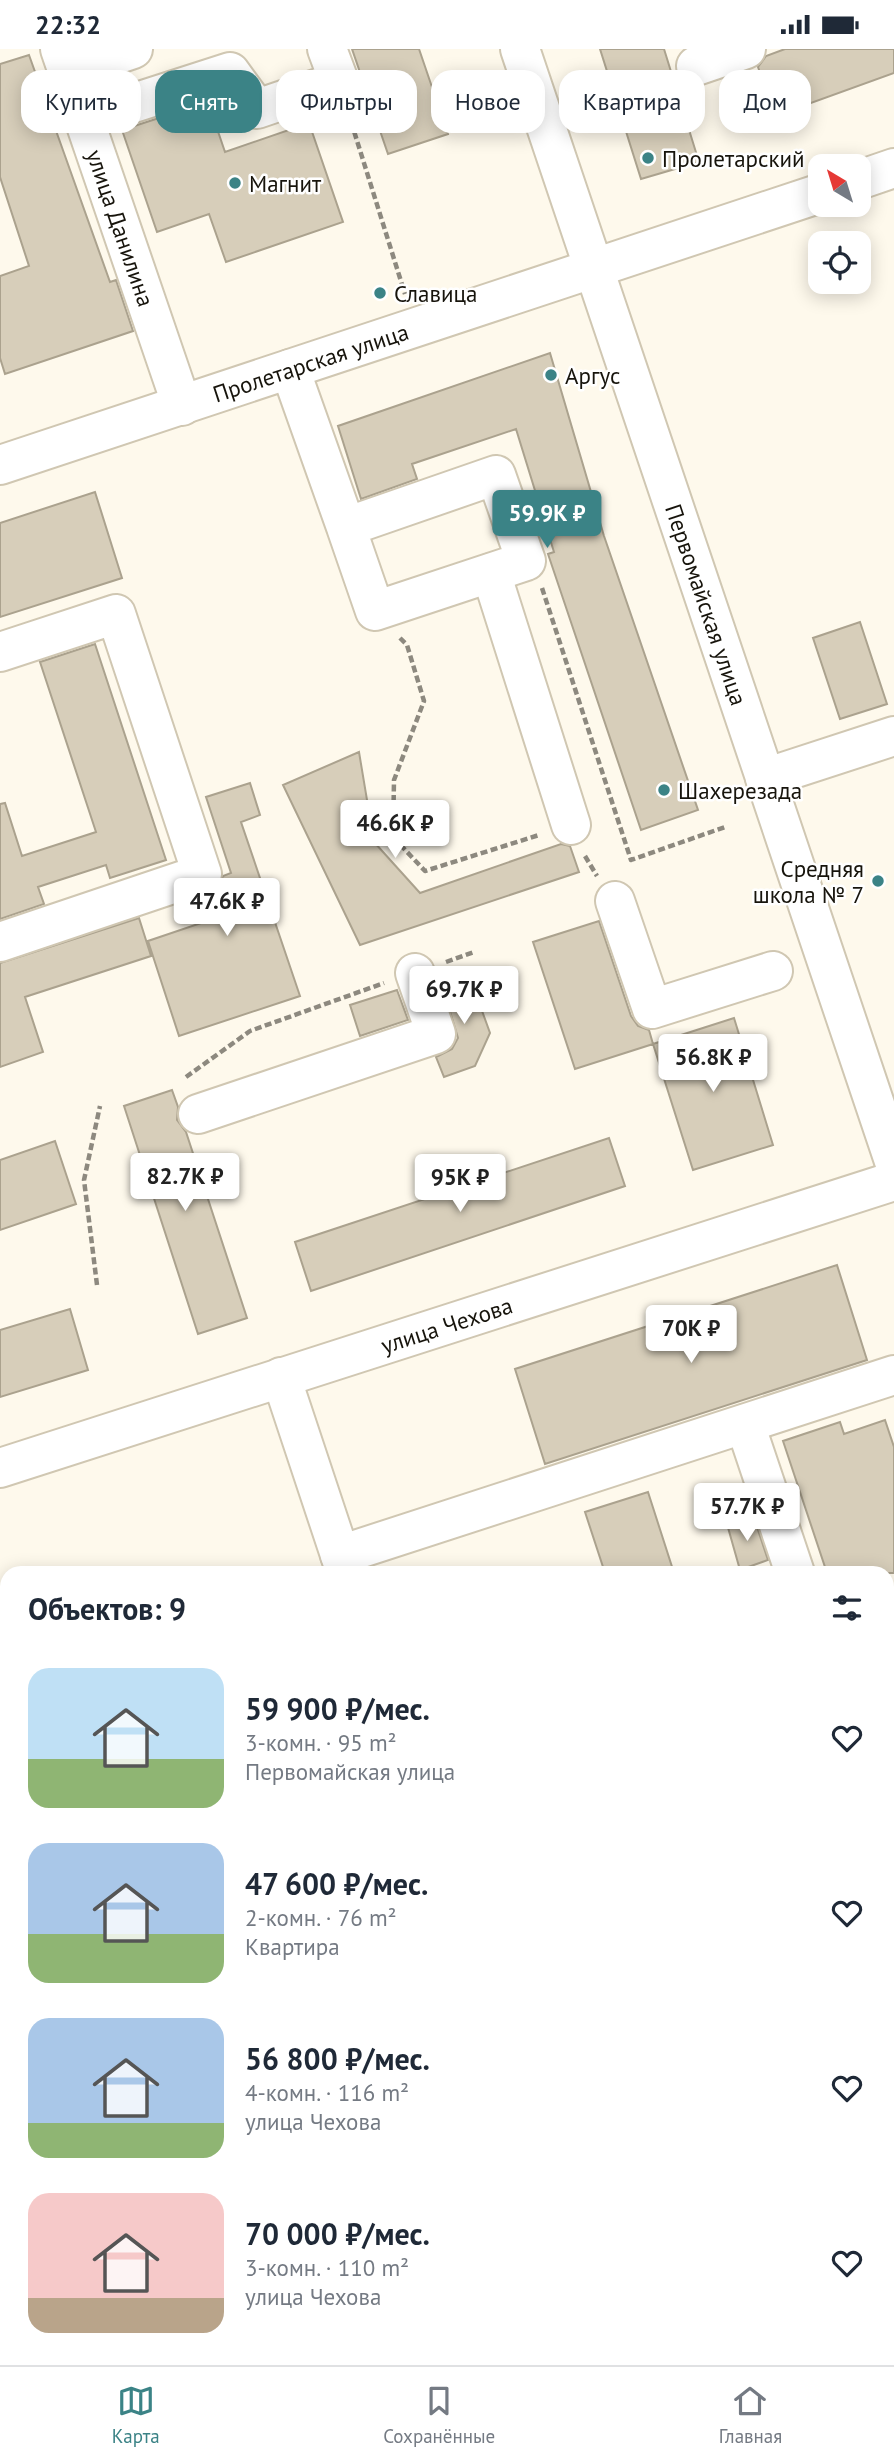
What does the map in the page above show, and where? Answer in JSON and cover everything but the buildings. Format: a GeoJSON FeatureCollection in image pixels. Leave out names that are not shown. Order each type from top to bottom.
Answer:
{"type":"FeatureCollection","features":[{"type":"Feature","properties":{"kind":"street"},"geometry":{"type":"LineString","coordinates":[[64,60],[133,49]]}},
{"type":"Feature","properties":{"kind":"street","name":"Первомайская улица"},"geometry":{"type":"LineString","coordinates":[[520,49],[894,1161]]}},
{"type":"Feature","properties":{"kind":"street"},"geometry":{"type":"LineString","coordinates":[[696,66],[746,49]]}},
{"type":"Feature","properties":{"kind":"street"},"geometry":{"type":"LineString","coordinates":[[141,101],[230,72],[257,109],[333,65]]}},
{"type":"Feature","properties":{"kind":"street","name":"улица Данилина"},"geometry":{"type":"LineString","coordinates":[[89,133],[181,406]]}},
{"type":"Feature","properties":{"kind":"street"},"geometry":{"type":"LineString","coordinates":[[872,176],[894,168]]}},
{"type":"Feature","properties":{"kind":"street","name":"Пролетарская улица"},"geometry":{"type":"LineString","coordinates":[[0,465],[808,197]]}},
{"type":"Feature","properties":{"kind":"street"},"geometry":{"type":"LineString","coordinates":[[290,369],[375,611],[526,561],[496,475],[346,527]]}},
{"type":"Feature","properties":{"kind":"street"},"geometry":{"type":"LineString","coordinates":[[491,573],[571,825]]}},
{"type":"Feature","properties":{"kind":"street"},"geometry":{"type":"LineString","coordinates":[[0,652],[116,614],[202,874],[0,942]]}},
{"type":"Feature","properties":{"kind":"street"},"geometry":{"type":"LineString","coordinates":[[765,778],[894,736]]}},
{"type":"Feature","properties":{"kind":"street"},"geometry":{"type":"LineString","coordinates":[[615,901],[652,1009],[773,971]]}},
{"type":"Feature","properties":{"kind":"street"},"geometry":{"type":"LineString","coordinates":[[198,1114],[436,1034],[415,973]]}},
{"type":"Feature","properties":{"kind":"street","name":"улица Чехова"},"geometry":{"type":"LineString","coordinates":[[0,1468],[894,1181]]}},
{"type":"Feature","properties":{"kind":"street"},"geometry":{"type":"LineString","coordinates":[[281,1377],[343,1564],[894,1375]]}},
{"type":"Feature","properties":{"kind":"street"},"geometry":{"type":"LineString","coordinates":[[745,1424],[793,1566]]}},
{"type":"Feature","properties":{"kind":"path"},"geometry":{"type":"LineString","coordinates":[[333,65],[407,299]]}},
{"type":"Feature","properties":{"kind":"path"},"geometry":{"type":"LineString","coordinates":[[539,581],[631,860],[725,827]]}},
{"type":"Feature","properties":{"kind":"path"},"geometry":{"type":"LineString","coordinates":[[375,611],[407,645],[424,701],[394,780],[393,837],[425,871],[571,825],[590,866],[615,901]]}},
{"type":"Feature","properties":{"kind":"path"},"geometry":{"type":"LineString","coordinates":[[186,1077],[250,1031],[474,952]]}},
{"type":"Feature","properties":{"kind":"path"},"geometry":{"type":"LineString","coordinates":[[97,1285],[84,1180],[100,1105]]}},
{"type":"Feature","properties":{"kind":"place","name":"Пролетарский"},"geometry":{"type":"Point","coordinates":[648,158]}},
{"type":"Feature","properties":{"kind":"place","name":"Магнит"},"geometry":{"type":"Point","coordinates":[235,183]}},
{"type":"Feature","properties":{"kind":"place","name":"Славица"},"geometry":{"type":"Point","coordinates":[380,293]}},
{"type":"Feature","properties":{"kind":"place","name":"Аргус"},"geometry":{"type":"Point","coordinates":[551,375]}},
{"type":"Feature","properties":{"kind":"place","name":"Шахерезада"},"geometry":{"type":"Point","coordinates":[664,790]}},
{"type":"Feature","properties":{"kind":"place","name":"Средняя школа № 7"},"geometry":{"type":"Point","coordinates":[878,881]}}]}
